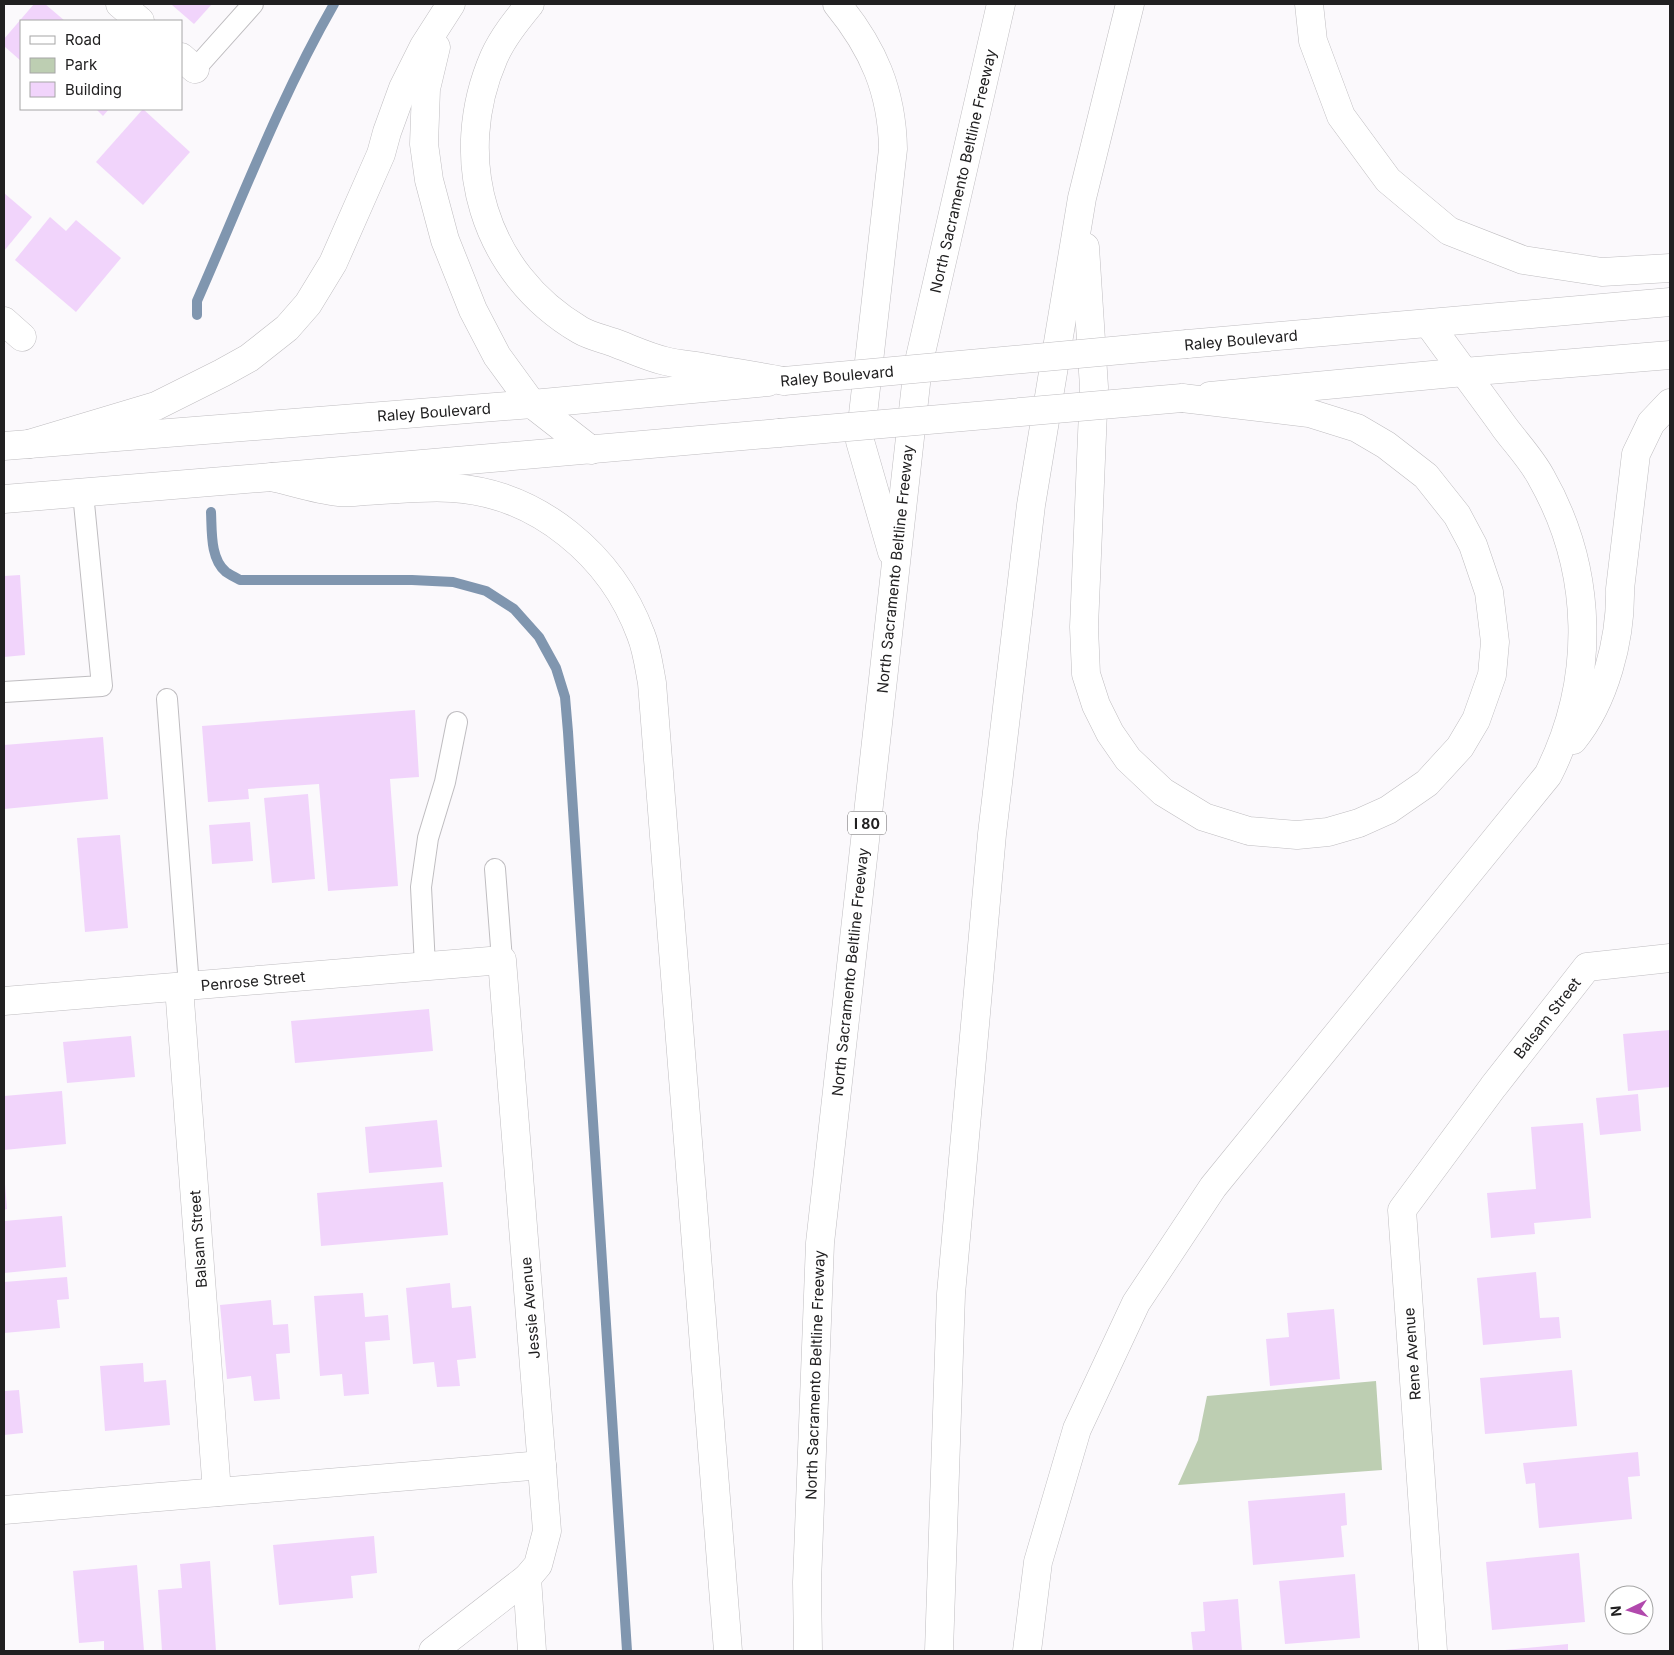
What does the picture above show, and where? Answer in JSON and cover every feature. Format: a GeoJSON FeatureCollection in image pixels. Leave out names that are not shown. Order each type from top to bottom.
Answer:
{"type":"FeatureCollection","features":[{"type":"Feature","properties":{"kind":"main road"},"geometry":{"type":"LineString","coordinates":[[120,4],[139,20]]}},
{"type":"Feature","properties":{"kind":"main road"},"geometry":{"type":"LineString","coordinates":[[453,4],[434,53],[426,89],[424,144],[429,180],[445,240],[474,310],[496,356],[532,404],[591,450]]}},
{"type":"Feature","properties":{"kind":"main road"},"geometry":{"type":"LineString","coordinates":[[16,445],[156,406],[249,358],[287,328],[308,304],[333,264],[380,154],[403,88],[424,46],[453,4]]}},
{"type":"Feature","properties":{"kind":"main road"},"geometry":{"type":"LineString","coordinates":[[530,4],[511,27],[495,55],[484,84],[474,131],[474,163],[479,195],[495,240],[521,280],[555,313],[582,331],[664,361],[784,381]]}},
{"type":"Feature","properties":{"kind":"main road"},"geometry":{"type":"LineString","coordinates":[[837,4],[856,26],[872,54],[888,100],[893,132],[893,149],[860,441],[896,566]]}},
{"type":"Feature","properties":{"kind":"main road","name":"North Sacramento Beltline Freeway"},"geometry":{"type":"LineString","coordinates":[[808,1651],[807,1582],[820,1243],[918,366],[1001,4]]}},
{"type":"Feature","properties":{"kind":"main road"},"geometry":{"type":"LineString","coordinates":[[939,1651],[951,1294],[992,834],[1031,505],[1082,198],[1130,4]]}},
{"type":"Feature","properties":{"kind":"main road"},"geometry":{"type":"LineString","coordinates":[[1309,4],[1313,42],[1341,116],[1388,180],[1449,231],[1523,260],[1602,272],[1670,268]]}},
{"type":"Feature","properties":{"kind":"main road"},"geometry":{"type":"LineString","coordinates":[[1082,198],[1094,387],[1084,627],[1086,674],[1096,705],[1110,733],[1128,759],[1163,792],[1204,817],[1249,831],[1297,835],[1328,832],[1359,823],[1388,810],[1427,783],[1460,747],[1476,720],[1492,675],[1495,642],[1489,592],[1473,545],[1457,515],[1426,476],[1386,445],[1357,428],[1309,413],[1182,398]]}},
{"type":"Feature","properties":{"kind":"main road","name":"Raley Boulevard"},"geometry":{"type":"LineString","coordinates":[[16,445],[532,404],[1670,302]]}},
{"type":"Feature","properties":{"kind":"main road"},"geometry":{"type":"LineString","coordinates":[[1027,1651],[1038,1562],[1077,1429],[1136,1303],[1213,1187],[1548,775],[1556,760],[1569,725],[1581,672],[1583,616],[1579,580],[1565,526],[1541,476],[1429,324]]}},
{"type":"Feature","properties":{"kind":"main road"},"geometry":{"type":"LineString","coordinates":[[4,499],[779,434],[1670,355]]}},
{"type":"Feature","properties":{"kind":"main road"},"geometry":{"type":"LineString","coordinates":[[1556,760],[1578,734],[1595,705],[1613,657],[1636,454],[1651,423],[1670,403]]}},
{"type":"Feature","properties":{"kind":"main road"},"geometry":{"type":"LineString","coordinates":[[272,477],[339,492],[452,488],[483,493],[514,502],[556,524],[582,544],[613,579],[629,607],[642,636],[653,693],[728,1651]]}},
{"type":"Feature","properties":{"kind":"main road","name":"Balsam Street"},"geometry":{"type":"LineString","coordinates":[[1493,1087],[1587,967],[1670,958]]}},
{"type":"Feature","properties":{"kind":"main road","name":"Penrose Street"},"geometry":{"type":"LineString","coordinates":[[4,1001],[502,960]]}},
{"type":"Feature","properties":{"kind":"main road","name":"Jessie Avenue"},"geometry":{"type":"LineString","coordinates":[[502,960],[546,1531],[538,1565],[527,1578]]}},
{"type":"Feature","properties":{"kind":"main road","name":"Balsam Street"},"geometry":{"type":"LineString","coordinates":[[184,986],[217,1492]]}},
{"type":"Feature","properties":{"kind":"main road","name":"Rene Avenue"},"geometry":{"type":"LineString","coordinates":[[1434,1651],[1402,1210],[1493,1087]]}},
{"type":"Feature","properties":{"kind":"main road"},"geometry":{"type":"LineString","coordinates":[[4,1510],[542,1465]]}},
{"type":"Feature","properties":{"kind":"main road"},"geometry":{"type":"LineString","coordinates":[[433,1651],[527,1578]]}},
{"type":"Feature","properties":{"kind":"main road"},"geometry":{"type":"LineString","coordinates":[[527,1578],[532,1651]]}},
{"type":"Feature","properties":{"kind":"lane"},"geometry":{"type":"LineString","coordinates":[[188,63],[253,4]]}},
{"type":"Feature","properties":{"kind":"lane"},"geometry":{"type":"LineString","coordinates":[[4,692],[102,686],[84,492]]}},
{"type":"Feature","properties":{"kind":"lane"},"geometry":{"type":"LineString","coordinates":[[167,699],[184,986]]}},
{"type":"Feature","properties":{"kind":"lane"},"geometry":{"type":"LineString","coordinates":[[425,966],[421,887],[428,838],[445,782],[457,722]]}},
{"type":"Feature","properties":{"kind":"lane"},"geometry":{"type":"LineString","coordinates":[[495,869],[502,960]]}},
{"type":"Feature","properties":{"kind":"green space"},"geometry":{"type":"Polygon","coordinates":[[[1376,1381],[1382,1470],[1178,1485],[1198,1440],[1207,1396],[1376,1381]]]}},
{"type":"Feature","properties":{"kind":"building"},"geometry":{"type":"Polygon","coordinates":[[[34,4],[45,4],[64,20],[20,20],[34,4]]]}},
{"type":"Feature","properties":{"kind":"building"},"geometry":{"type":"Polygon","coordinates":[[[212,4],[194,24],[172,5],[212,4]]]}},
{"type":"Feature","properties":{"kind":"building"},"geometry":{"type":"Polygon","coordinates":[[[20,20],[20,60],[4,46],[4,39],[20,20]]]}},
{"type":"Feature","properties":{"kind":"building"},"geometry":{"type":"Polygon","coordinates":[[[97,110],[108,110],[103,116],[97,110]]]}},
{"type":"Feature","properties":{"kind":"building"},"geometry":{"type":"Polygon","coordinates":[[[142,110],[190,152],[143,205],[96,162],[142,110]]]}},
{"type":"Feature","properties":{"kind":"building"},"geometry":{"type":"Polygon","coordinates":[[[4,193],[32,217],[4,251],[4,193]]]}},
{"type":"Feature","properties":{"kind":"building"},"geometry":{"type":"Polygon","coordinates":[[[50,217],[66,231],[76,220],[121,258],[76,312],[15,260],[50,217]]]}},
{"type":"Feature","properties":{"kind":"building"},"geometry":{"type":"Polygon","coordinates":[[[20,575],[25,655],[4,657],[4,576],[20,575]]]}},
{"type":"Feature","properties":{"kind":"building"},"geometry":{"type":"Polygon","coordinates":[[[415,710],[419,777],[390,779],[398,886],[328,891],[319,784],[248,789],[249,799],[208,802],[202,726],[415,710]]]}},
{"type":"Feature","properties":{"kind":"building"},"geometry":{"type":"Polygon","coordinates":[[[103,737],[108,799],[4,809],[4,745],[103,737]]]}},
{"type":"Feature","properties":{"kind":"building"},"geometry":{"type":"Polygon","coordinates":[[[308,794],[315,879],[272,883],[264,798],[308,794]]]}},
{"type":"Feature","properties":{"kind":"building"},"geometry":{"type":"Polygon","coordinates":[[[250,822],[253,861],[212,864],[209,825],[250,822]]]}},
{"type":"Feature","properties":{"kind":"building"},"geometry":{"type":"Polygon","coordinates":[[[120,835],[128,928],[85,932],[77,838],[120,835]]]}},
{"type":"Feature","properties":{"kind":"building"},"geometry":{"type":"Polygon","coordinates":[[[429,1009],[433,1051],[295,1063],[291,1021],[429,1009]]]}},
{"type":"Feature","properties":{"kind":"building"},"geometry":{"type":"Polygon","coordinates":[[[1670,1030],[1670,1087],[1628,1091],[1623,1034],[1670,1030]]]}},
{"type":"Feature","properties":{"kind":"building"},"geometry":{"type":"Polygon","coordinates":[[[131,1036],[135,1077],[67,1083],[63,1042],[131,1036]]]}},
{"type":"Feature","properties":{"kind":"building"},"geometry":{"type":"Polygon","coordinates":[[[62,1091],[66,1144],[4,1150],[4,1096],[62,1091]]]}},
{"type":"Feature","properties":{"kind":"building"},"geometry":{"type":"Polygon","coordinates":[[[1638,1094],[1641,1131],[1600,1135],[1596,1098],[1638,1094]]]}},
{"type":"Feature","properties":{"kind":"building"},"geometry":{"type":"Polygon","coordinates":[[[437,1120],[442,1167],[369,1173],[365,1127],[437,1120]]]}},
{"type":"Feature","properties":{"kind":"building"},"geometry":{"type":"Polygon","coordinates":[[[1583,1123],[1591,1218],[1534,1223],[1535,1234],[1491,1238],[1487,1193],[1536,1189],[1531,1127],[1583,1123]]]}},
{"type":"Feature","properties":{"kind":"building"},"geometry":{"type":"Polygon","coordinates":[[[443,1182],[448,1235],[321,1246],[317,1193],[443,1182]]]}},
{"type":"Feature","properties":{"kind":"building"},"geometry":{"type":"Polygon","coordinates":[[[4,1184],[7,1209],[4,1210],[4,1184]]]}},
{"type":"Feature","properties":{"kind":"building"},"geometry":{"type":"Polygon","coordinates":[[[62,1216],[66,1267],[4,1273],[4,1221],[62,1216]]]}},
{"type":"Feature","properties":{"kind":"building"},"geometry":{"type":"Polygon","coordinates":[[[1536,1272],[1540,1318],[1559,1317],[1561,1338],[1483,1345],[1477,1278],[1536,1272]]]}},
{"type":"Feature","properties":{"kind":"building"},"geometry":{"type":"Polygon","coordinates":[[[67,1277],[69,1299],[57,1300],[60,1328],[4,1333],[4,1282],[67,1277]]]}},
{"type":"Feature","properties":{"kind":"building"},"geometry":{"type":"Polygon","coordinates":[[[450,1283],[452,1308],[471,1306],[476,1358],[457,1360],[460,1386],[437,1387],[434,1362],[413,1364],[406,1288],[450,1283]]]}},
{"type":"Feature","properties":{"kind":"building"},"geometry":{"type":"Polygon","coordinates":[[[363,1293],[365,1317],[388,1315],[390,1340],[365,1342],[369,1394],[344,1396],[342,1374],[320,1376],[314,1296],[363,1293]]]}},
{"type":"Feature","properties":{"kind":"building"},"geometry":{"type":"Polygon","coordinates":[[[271,1300],[273,1325],[288,1324],[290,1353],[276,1354],[280,1399],[254,1401],[251,1376],[227,1379],[220,1305],[271,1300]]]}},
{"type":"Feature","properties":{"kind":"building"},"geometry":{"type":"Polygon","coordinates":[[[1334,1309],[1340,1379],[1270,1386],[1266,1339],[1289,1337],[1287,1313],[1334,1309]]]}},
{"type":"Feature","properties":{"kind":"building"},"geometry":{"type":"Polygon","coordinates":[[[143,1363],[144,1382],[166,1380],[170,1425],[105,1431],[100,1366],[143,1363]]]}},
{"type":"Feature","properties":{"kind":"building"},"geometry":{"type":"Polygon","coordinates":[[[1572,1370],[1577,1426],[1485,1434],[1480,1378],[1572,1370]]]}},
{"type":"Feature","properties":{"kind":"building"},"geometry":{"type":"Polygon","coordinates":[[[19,1390],[23,1433],[4,1435],[4,1391],[19,1390]]]}},
{"type":"Feature","properties":{"kind":"building"},"geometry":{"type":"Polygon","coordinates":[[[1638,1452],[1640,1476],[1628,1477],[1632,1519],[1539,1528],[1535,1483],[1526,1484],[1523,1463],[1638,1452]]]}},
{"type":"Feature","properties":{"kind":"building"},"geometry":{"type":"Polygon","coordinates":[[[1345,1493],[1347,1525],[1341,1526],[1344,1557],[1253,1565],[1248,1501],[1345,1493]]]}},
{"type":"Feature","properties":{"kind":"building"},"geometry":{"type":"Polygon","coordinates":[[[374,1536],[377,1573],[351,1576],[353,1598],[279,1605],[273,1545],[374,1536]]]}},
{"type":"Feature","properties":{"kind":"building"},"geometry":{"type":"Polygon","coordinates":[[[1579,1553],[1585,1622],[1492,1630],[1486,1562],[1579,1553]]]}},
{"type":"Feature","properties":{"kind":"building"},"geometry":{"type":"Polygon","coordinates":[[[210,1561],[216,1651],[162,1651],[158,1590],[182,1588],[180,1564],[210,1561]]]}},
{"type":"Feature","properties":{"kind":"building"},"geometry":{"type":"Polygon","coordinates":[[[137,1565],[144,1651],[104,1651],[104,1641],[79,1643],[73,1571],[137,1565]]]}},
{"type":"Feature","properties":{"kind":"building"},"geometry":{"type":"Polygon","coordinates":[[[1355,1574],[1360,1638],[1285,1644],[1279,1581],[1355,1574]]]}},
{"type":"Feature","properties":{"kind":"building"},"geometry":{"type":"Polygon","coordinates":[[[1238,1599],[1242,1651],[1193,1651],[1191,1632],[1205,1631],[1203,1602],[1238,1599]]]}},
{"type":"Feature","properties":{"kind":"building"},"geometry":{"type":"Polygon","coordinates":[[[1568,1644],[1568,1651],[1505,1651],[1505,1650],[1568,1644]]]}},
{"type":"Feature","properties":{"kind":"waterway"},"geometry":{"type":"LineString","coordinates":[[197,315],[197,301],[262,150],[296,76],[334,4]]}},
{"type":"Feature","properties":{"kind":"waterway"},"geometry":{"type":"LineString","coordinates":[[211,512],[212,536],[217,560],[226,572],[240,580],[412,580],[453,582],[486,591],[514,609],[539,637],[556,668],[565,697],[568,732],[627,1651]]}}]}
